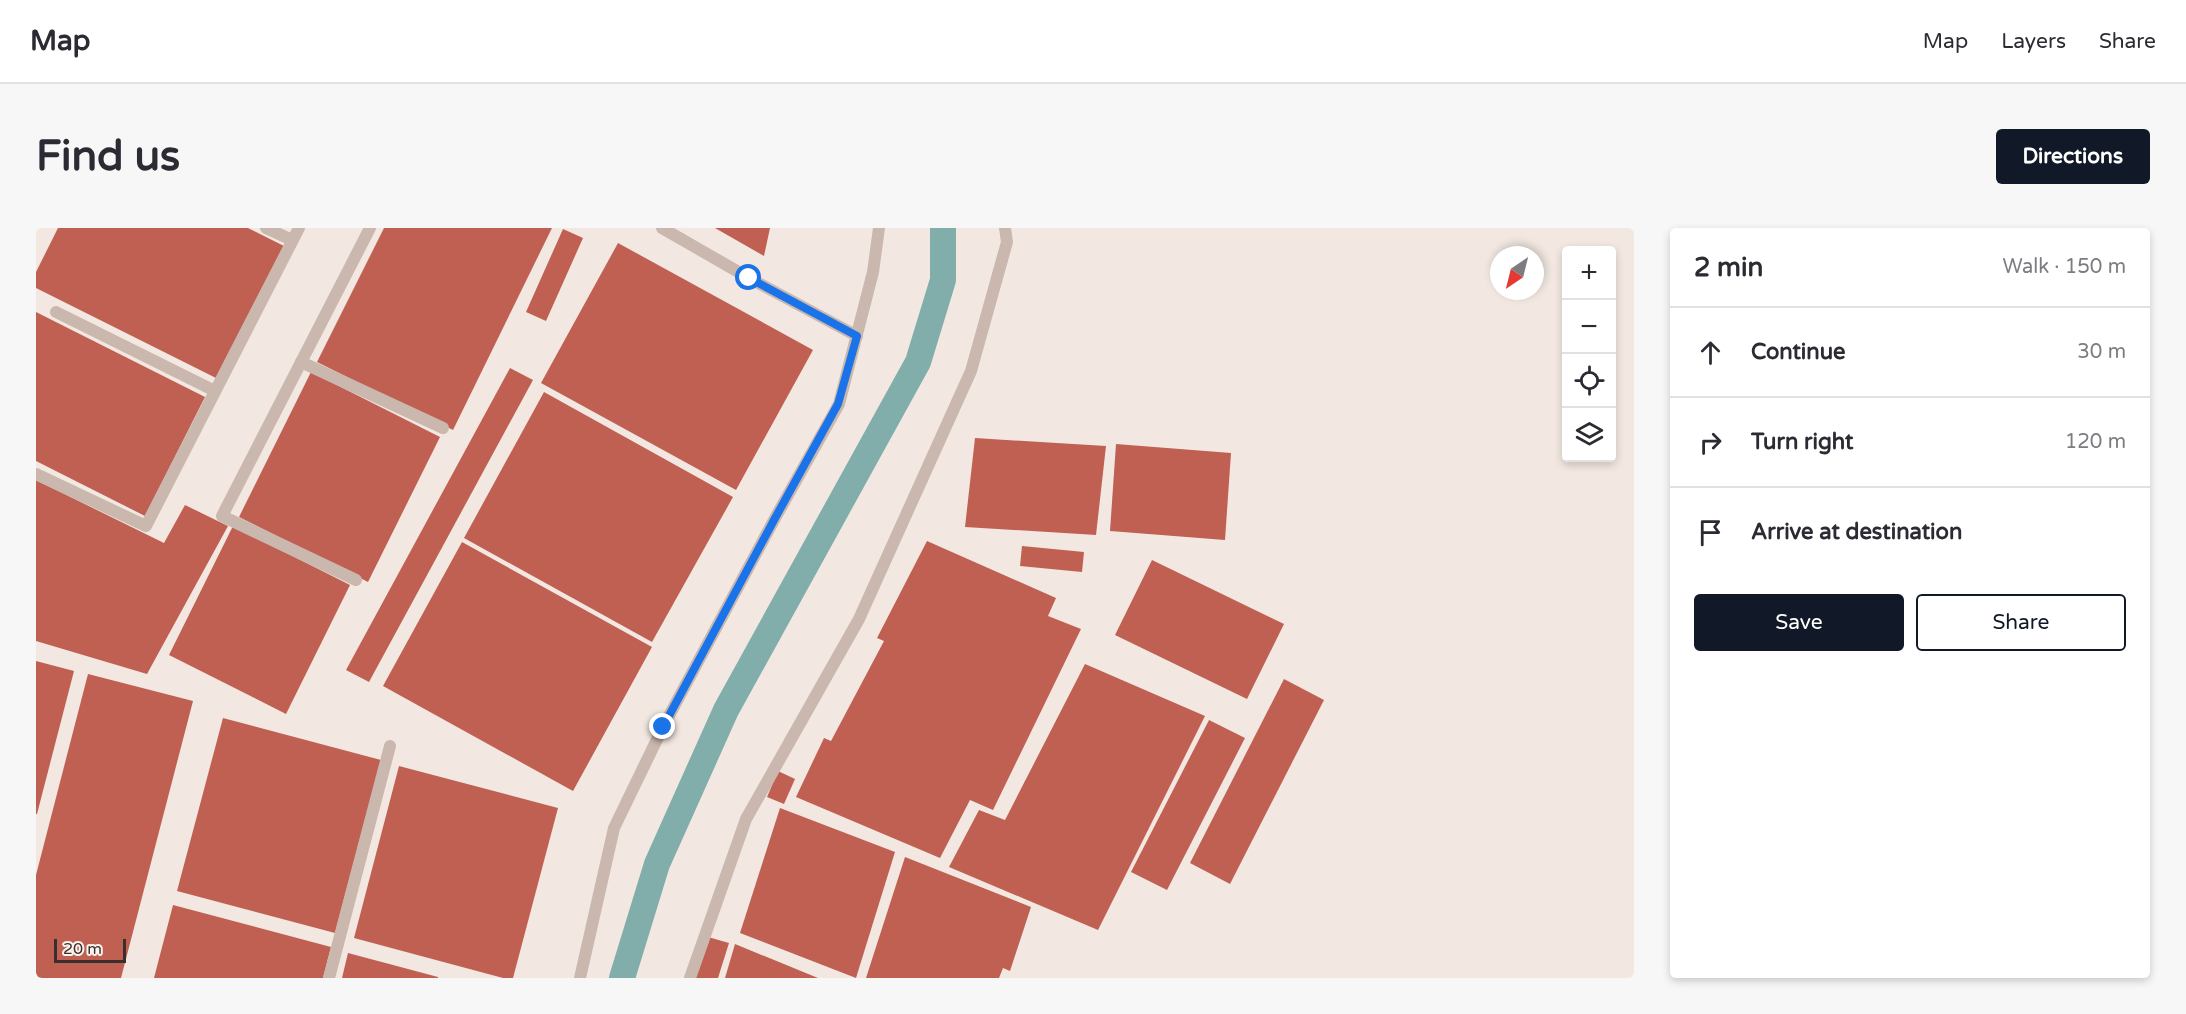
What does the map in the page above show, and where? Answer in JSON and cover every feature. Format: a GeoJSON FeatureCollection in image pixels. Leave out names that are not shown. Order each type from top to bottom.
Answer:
{"type":"FeatureCollection","features":[{"type":"Feature","properties":{"kind":"lane"},"geometry":{"type":"LineString","coordinates":[[266,228],[292,240]]}},
{"type":"Feature","properties":{"kind":"lane"},"geometry":{"type":"LineString","coordinates":[[36,474],[146,526],[298,228]]}},
{"type":"Feature","properties":{"kind":"lane"},"geometry":{"type":"LineString","coordinates":[[356,580],[222,516],[370,228]]}},
{"type":"Feature","properties":{"kind":"lane"},"geometry":{"type":"LineString","coordinates":[[662,228],[857,336]]}},
{"type":"Feature","properties":{"kind":"lane"},"geometry":{"type":"LineString","coordinates":[[579,978],[614,828],[663,727],[838,404],[873,272],[879,228]]}},
{"type":"Feature","properties":{"kind":"lane"},"geometry":{"type":"LineString","coordinates":[[690,978],[746,819],[859,619],[971,371],[1007,242],[1005,228]]}},
{"type":"Feature","properties":{"kind":"lane"},"geometry":{"type":"LineString","coordinates":[[56,312],[215,391]]}},
{"type":"Feature","properties":{"kind":"lane"},"geometry":{"type":"LineString","coordinates":[[301,362],[443,428]]}},
{"type":"Feature","properties":{"kind":"lane"},"geometry":{"type":"LineString","coordinates":[[329,978],[390,746]]}},
{"type":"Feature","properties":{"kind":"building"},"geometry":{"type":"Polygon","coordinates":[[[58,228],[248,228],[284,246],[218,379],[36,288],[36,272],[58,228]]]}},
{"type":"Feature","properties":{"kind":"building"},"geometry":{"type":"Polygon","coordinates":[[[384,228],[552,228],[453,430],[317,362],[384,228]]]}},
{"type":"Feature","properties":{"kind":"building"},"geometry":{"type":"Polygon","coordinates":[[[715,228],[770,228],[764,256],[715,228]]]}},
{"type":"Feature","properties":{"kind":"building"},"geometry":{"type":"Polygon","coordinates":[[[563,229],[583,238],[546,321],[526,312],[563,229]]]}},
{"type":"Feature","properties":{"kind":"building"},"geometry":{"type":"Polygon","coordinates":[[[618,243],[813,350],[736,490],[541,383],[618,243]]]}},
{"type":"Feature","properties":{"kind":"building"},"geometry":{"type":"Polygon","coordinates":[[[36,312],[205,397],[145,516],[36,461],[36,312]]]}},
{"type":"Feature","properties":{"kind":"building"},"geometry":{"type":"Polygon","coordinates":[[[510,368],[533,380],[369,682],[346,670],[510,368]]]}},
{"type":"Feature","properties":{"kind":"building"},"geometry":{"type":"Polygon","coordinates":[[[311,372],[440,437],[368,582],[239,517],[311,372]]]}},
{"type":"Feature","properties":{"kind":"building"},"geometry":{"type":"Polygon","coordinates":[[[544,392],[733,497],[652,642],[464,538],[544,392]]]}},
{"type":"Feature","properties":{"kind":"building"},"geometry":{"type":"Polygon","coordinates":[[[975,438],[1106,446],[1096,535],[965,527],[975,438]]]}},
{"type":"Feature","properties":{"kind":"building"},"geometry":{"type":"Polygon","coordinates":[[[1116,444],[1231,453],[1225,540],[1110,531],[1116,444]]]}},
{"type":"Feature","properties":{"kind":"building"},"geometry":{"type":"Polygon","coordinates":[[[36,480],[164,543],[185,505],[228,526],[147,674],[36,641],[36,480]]]}},
{"type":"Feature","properties":{"kind":"building"},"geometry":{"type":"Polygon","coordinates":[[[233,526],[350,585],[286,714],[169,655],[233,526]]]}},
{"type":"Feature","properties":{"kind":"building"},"geometry":{"type":"Polygon","coordinates":[[[927,541],[1056,598],[1048,616],[1081,629],[993,810],[970,800],[940,858],[796,797],[824,738],[831,741],[884,641],[877,638],[927,541]]]}},
{"type":"Feature","properties":{"kind":"building"},"geometry":{"type":"Polygon","coordinates":[[[462,542],[652,647],[573,791],[383,686],[462,542]]]}},
{"type":"Feature","properties":{"kind":"building"},"geometry":{"type":"Polygon","coordinates":[[[1022,546],[1084,552],[1082,572],[1020,566],[1022,546]]]}},
{"type":"Feature","properties":{"kind":"building"},"geometry":{"type":"Polygon","coordinates":[[[1152,560],[1284,624],[1247,699],[1115,635],[1152,560]]]}},
{"type":"Feature","properties":{"kind":"building"},"geometry":{"type":"Polygon","coordinates":[[[36,661],[74,671],[37,814],[36,814],[36,661]]]}},
{"type":"Feature","properties":{"kind":"building"},"geometry":{"type":"Polygon","coordinates":[[[1085,664],[1205,716],[1098,930],[949,867],[979,810],[1005,820],[1085,664]]]}},
{"type":"Feature","properties":{"kind":"building"},"geometry":{"type":"Polygon","coordinates":[[[88,674],[193,701],[121,978],[36,978],[36,875],[88,674]]]}},
{"type":"Feature","properties":{"kind":"building"},"geometry":{"type":"Polygon","coordinates":[[[1284,679],[1324,700],[1230,884],[1190,863],[1284,679]]]}},
{"type":"Feature","properties":{"kind":"building"},"geometry":{"type":"Polygon","coordinates":[[[223,718],[381,760],[335,933],[177,891],[223,718]]]}},
{"type":"Feature","properties":{"kind":"building"},"geometry":{"type":"Polygon","coordinates":[[[1209,720],[1245,738],[1167,890],[1131,872],[1209,720]]]}},
{"type":"Feature","properties":{"kind":"building"},"geometry":{"type":"Polygon","coordinates":[[[399,766],[558,808],[513,978],[503,978],[354,938],[399,766]]]}},
{"type":"Feature","properties":{"kind":"building"},"geometry":{"type":"Polygon","coordinates":[[[778,771],[795,779],[784,804],[767,797],[778,771]]]}},
{"type":"Feature","properties":{"kind":"building"},"geometry":{"type":"Polygon","coordinates":[[[780,808],[895,852],[856,978],[740,933],[780,808]]]}},
{"type":"Feature","properties":{"kind":"building"},"geometry":{"type":"Polygon","coordinates":[[[905,857],[1031,907],[1010,971],[1003,968],[999,978],[866,978],[905,857]]]}},
{"type":"Feature","properties":{"kind":"building"},"geometry":{"type":"Polygon","coordinates":[[[173,905],[331,947],[323,978],[154,978],[173,905]]]}},
{"type":"Feature","properties":{"kind":"building"},"geometry":{"type":"Polygon","coordinates":[[[708,937],[729,943],[718,978],[695,978],[708,937]]]}},
{"type":"Feature","properties":{"kind":"building"},"geometry":{"type":"Polygon","coordinates":[[[735,944],[818,978],[725,978],[735,944]]]}},
{"type":"Feature","properties":{"kind":"building"},"geometry":{"type":"Polygon","coordinates":[[[348,953],[438,977],[438,978],[342,978],[348,953]]]}},
{"type":"Feature","properties":{"kind":"waterway"},"geometry":{"type":"LineString","coordinates":[[622,978],[657,864],[726,710],[918,362],[943,280],[943,228]]}},
{"type":"Feature","properties":{"kind":"route"},"geometry":{"type":"LineString","coordinates":[[663,727],[838,404],[857,336],[749,278]]}}]}
